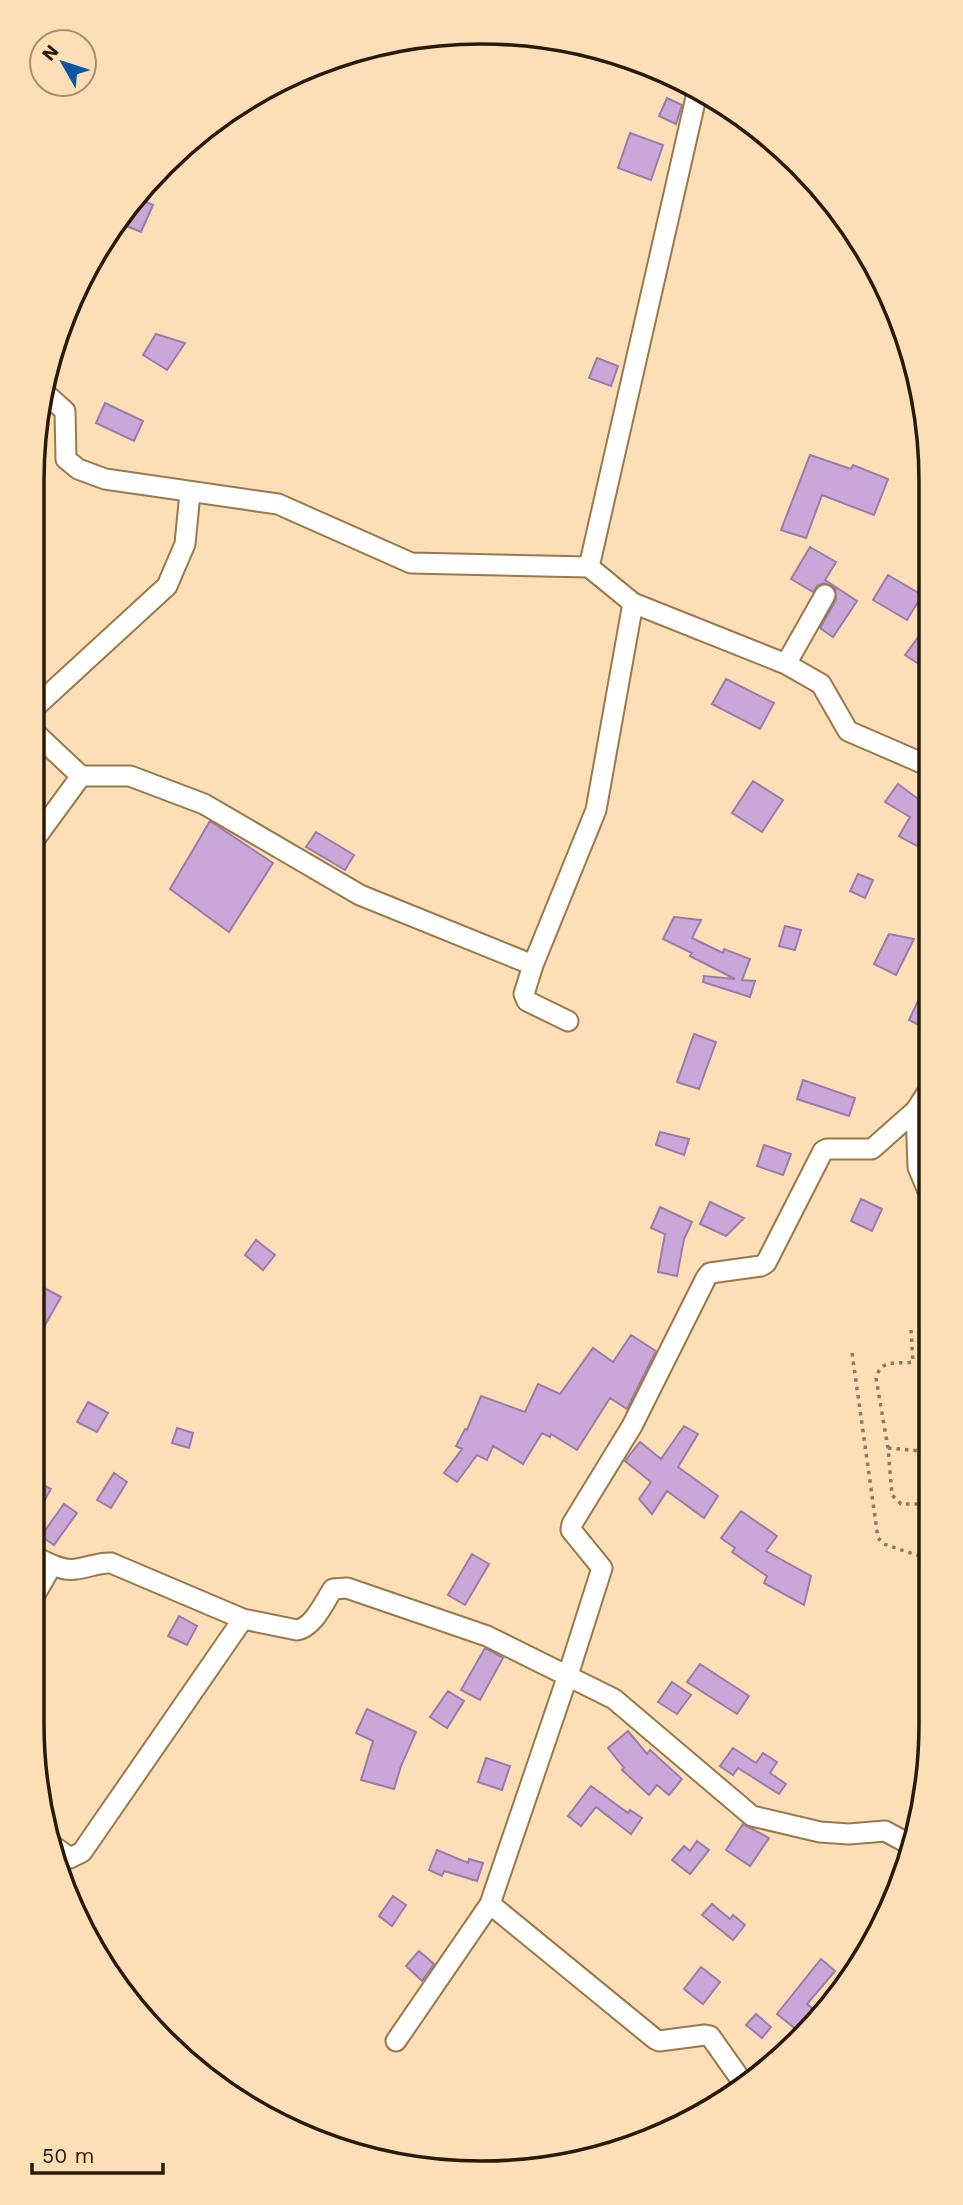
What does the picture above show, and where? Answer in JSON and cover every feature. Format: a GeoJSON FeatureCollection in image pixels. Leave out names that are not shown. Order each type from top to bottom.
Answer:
{"type":"FeatureCollection","features":[{"type":"Feature","properties":{"kind":"street"},"geometry":{"type":"LineString","coordinates":[[589,567],[695,100]]}},
{"type":"Feature","properties":{"kind":"street"},"geometry":{"type":"LineString","coordinates":[[51,399],[65,411],[66,459],[78,469],[105,479],[278,504],[411,563],[589,567],[633,603],[786,664],[824,688],[848,731],[919,762]]}},
{"type":"Feature","properties":{"kind":"street"},"geometry":{"type":"LineString","coordinates":[[44,699],[167,586],[185,544],[190,493]]}},
{"type":"Feature","properties":{"kind":"street"},"geometry":{"type":"LineString","coordinates":[[786,664],[825,595]]}},
{"type":"Feature","properties":{"kind":"street"},"geometry":{"type":"LineString","coordinates":[[568,1021],[527,1001],[524,993],[596,810],[633,603]]}},
{"type":"Feature","properties":{"kind":"street"},"geometry":{"type":"LineString","coordinates":[[44,741],[81,776],[130,776],[204,804],[360,895],[533,965]]}},
{"type":"Feature","properties":{"kind":"street"},"geometry":{"type":"LineString","coordinates":[[44,827],[81,776]]}},
{"type":"Feature","properties":{"kind":"street"},"geometry":{"type":"LineString","coordinates":[[396,2041],[490,1904],[602,1568],[571,1530],[572,1524],[632,1426],[706,1278],[710,1273],[766,1263],[823,1151],[872,1149],[919,1105]]}},
{"type":"Feature","properties":{"kind":"street"},"geometry":{"type":"LineString","coordinates":[[916,1110],[919,1169]]}},
{"type":"Feature","properties":{"kind":"street"},"geometry":{"type":"LineString","coordinates":[[44,1561],[75,1570],[111,1563],[243,1619],[297,1630],[304,1629],[310,1623],[333,1589],[348,1588],[487,1636],[621,1703],[752,1816],[820,1832],[849,1834],[886,1831],[903,1840]]}},
{"type":"Feature","properties":{"kind":"street"},"geometry":{"type":"LineString","coordinates":[[44,1579],[52,1565]]}},
{"type":"Feature","properties":{"kind":"street"},"geometry":{"type":"LineString","coordinates":[[64,1854],[70,1858],[82,1852],[243,1619]]}},
{"type":"Feature","properties":{"kind":"street"},"geometry":{"type":"LineString","coordinates":[[490,1904],[655,2039],[659,2041],[710,2036],[740,2077]]}},
{"type":"Feature","properties":{"kind":"path"},"geometry":{"type":"LineString","coordinates":[[911,1330],[913,1362],[884,1364],[879,1368],[876,1378],[888,1448],[892,1495],[901,1504],[919,1504]]}},
{"type":"Feature","properties":{"kind":"path"},"geometry":{"type":"LineString","coordinates":[[852,1353],[878,1538],[884,1544],[919,1555]]}},
{"type":"Feature","properties":{"kind":"path"},"geometry":{"type":"LineString","coordinates":[[888,1448],[919,1451]]}},
{"type":"Feature","properties":{"kind":"building"},"geometry":{"type":"Polygon","coordinates":[[[667,98],[682,105],[676,124],[659,116],[667,98]]]}},
{"type":"Feature","properties":{"kind":"building"},"geometry":{"type":"Polygon","coordinates":[[[630,133],[663,145],[651,180],[618,168],[630,133]]]}},
{"type":"Feature","properties":{"kind":"building"},"geometry":{"type":"Polygon","coordinates":[[[145,201],[153,205],[141,232],[126,226],[145,201]]]}},
{"type":"Feature","properties":{"kind":"building"},"geometry":{"type":"Polygon","coordinates":[[[156,334],[185,343],[167,370],[143,355],[156,334]]]}},
{"type":"Feature","properties":{"kind":"building"},"geometry":{"type":"Polygon","coordinates":[[[597,358],[618,366],[611,386],[589,378],[597,358]]]}},
{"type":"Feature","properties":{"kind":"building"},"geometry":{"type":"Polygon","coordinates":[[[105,403],[143,421],[134,441],[96,423],[105,403]]]}},
{"type":"Feature","properties":{"kind":"building"},"geometry":{"type":"Polygon","coordinates":[[[810,455],[851,469],[853,465],[888,479],[874,515],[822,495],[806,538],[781,530],[810,455]]]}},
{"type":"Feature","properties":{"kind":"building"},"geometry":{"type":"Polygon","coordinates":[[[810,547],[836,562],[825,580],[857,601],[833,637],[820,628],[836,600],[835,588],[824,583],[818,585],[813,592],[791,579],[810,547]]]}},
{"type":"Feature","properties":{"kind":"building"},"geometry":{"type":"Polygon","coordinates":[[[888,575],[919,593],[919,600],[907,620],[873,600],[888,575]]]}},
{"type":"Feature","properties":{"kind":"building"},"geometry":{"type":"Polygon","coordinates":[[[919,636],[919,664],[905,655],[919,636]]]}},
{"type":"Feature","properties":{"kind":"building"},"geometry":{"type":"Polygon","coordinates":[[[726,679],[774,703],[760,729],[712,704],[726,679]]]}},
{"type":"Feature","properties":{"kind":"building"},"geometry":{"type":"Polygon","coordinates":[[[753,781],[783,800],[762,832],[732,813],[753,781]]]}},
{"type":"Feature","properties":{"kind":"building"},"geometry":{"type":"Polygon","coordinates":[[[898,784],[919,800],[917,846],[899,836],[910,817],[885,802],[898,784]]]}},
{"type":"Feature","properties":{"kind":"building"},"geometry":{"type":"Polygon","coordinates":[[[210,821],[273,863],[229,932],[170,889],[210,821]]]}},
{"type":"Feature","properties":{"kind":"building"},"geometry":{"type":"Polygon","coordinates":[[[316,832],[354,855],[345,870],[306,847],[316,832]]]}},
{"type":"Feature","properties":{"kind":"building"},"geometry":{"type":"Polygon","coordinates":[[[858,874],[873,880],[865,898],[850,891],[858,874]]]}},
{"type":"Feature","properties":{"kind":"building"},"geometry":{"type":"Polygon","coordinates":[[[674,917],[701,920],[692,938],[723,953],[724,949],[750,959],[742,980],[755,981],[750,997],[703,982],[704,976],[735,979],[663,939],[674,917]]]}},
{"type":"Feature","properties":{"kind":"building"},"geometry":{"type":"Polygon","coordinates":[[[785,926],[801,930],[795,950],[779,946],[785,926]]]}},
{"type":"Feature","properties":{"kind":"building"},"geometry":{"type":"Polygon","coordinates":[[[889,934],[914,939],[896,975],[874,964],[889,934]]]}},
{"type":"Feature","properties":{"kind":"building"},"geometry":{"type":"Polygon","coordinates":[[[919,999],[919,1025],[909,1020],[919,999]]]}},
{"type":"Feature","properties":{"kind":"building"},"geometry":{"type":"Polygon","coordinates":[[[694,1034],[716,1042],[699,1089],[677,1082],[694,1034]]]}},
{"type":"Feature","properties":{"kind":"building"},"geometry":{"type":"Polygon","coordinates":[[[803,1080],[855,1098],[849,1116],[797,1099],[803,1080]]]}},
{"type":"Feature","properties":{"kind":"building"},"geometry":{"type":"Polygon","coordinates":[[[660,1132],[689,1139],[684,1155],[656,1145],[660,1132]]]}},
{"type":"Feature","properties":{"kind":"building"},"geometry":{"type":"Polygon","coordinates":[[[764,1145],[791,1154],[783,1175],[757,1166],[764,1145]]]}},
{"type":"Feature","properties":{"kind":"building"},"geometry":{"type":"Polygon","coordinates":[[[861,1199],[882,1209],[872,1231],[851,1221],[861,1199]]]}},
{"type":"Feature","properties":{"kind":"building"},"geometry":{"type":"Polygon","coordinates":[[[710,1202],[744,1218],[726,1236],[700,1224],[710,1202]]]}},
{"type":"Feature","properties":{"kind":"building"},"geometry":{"type":"Polygon","coordinates":[[[660,1207],[692,1222],[684,1239],[677,1276],[658,1272],[665,1234],[651,1228],[660,1207]]]}},
{"type":"Feature","properties":{"kind":"building"},"geometry":{"type":"Polygon","coordinates":[[[256,1240],[275,1255],[263,1270],[245,1255],[256,1240]]]}},
{"type":"Feature","properties":{"kind":"building"},"geometry":{"type":"Polygon","coordinates":[[[44,1288],[61,1297],[44,1324],[44,1288]]]}},
{"type":"Feature","properties":{"kind":"building"},"geometry":{"type":"Polygon","coordinates":[[[631,1335],[656,1351],[627,1409],[610,1398],[577,1450],[551,1434],[550,1437],[542,1433],[523,1464],[493,1446],[487,1460],[477,1455],[457,1482],[444,1473],[462,1449],[456,1446],[465,1429],[467,1430],[481,1396],[525,1412],[538,1384],[560,1394],[593,1348],[613,1362],[631,1335]]]}},
{"type":"Feature","properties":{"kind":"building"},"geometry":{"type":"Polygon","coordinates":[[[88,1402],[108,1413],[97,1432],[77,1422],[88,1402]]]}},
{"type":"Feature","properties":{"kind":"building"},"geometry":{"type":"Polygon","coordinates":[[[684,1426],[698,1434],[678,1467],[718,1496],[704,1518],[667,1491],[652,1514],[639,1499],[651,1482],[625,1461],[640,1442],[661,1459],[684,1426]]]}},
{"type":"Feature","properties":{"kind":"building"},"geometry":{"type":"Polygon","coordinates":[[[177,1428],[193,1433],[189,1448],[172,1443],[177,1428]]]}},
{"type":"Feature","properties":{"kind":"building"},"geometry":{"type":"Polygon","coordinates":[[[114,1473],[127,1482],[111,1508],[97,1500],[114,1473]]]}},
{"type":"Feature","properties":{"kind":"building"},"geometry":{"type":"Polygon","coordinates":[[[44,1485],[51,1489],[44,1501],[44,1485]]]}},
{"type":"Feature","properties":{"kind":"building"},"geometry":{"type":"Polygon","coordinates":[[[64,1504],[77,1513],[54,1545],[44,1538],[44,1532],[64,1504]]]}},
{"type":"Feature","properties":{"kind":"building"},"geometry":{"type":"Polygon","coordinates":[[[741,1511],[777,1536],[766,1551],[811,1576],[804,1605],[764,1583],[767,1576],[732,1552],[735,1548],[721,1538],[741,1511]]]}},
{"type":"Feature","properties":{"kind":"building"},"geometry":{"type":"Polygon","coordinates":[[[472,1554],[489,1564],[465,1605],[448,1595],[472,1554]]]}},
{"type":"Feature","properties":{"kind":"building"},"geometry":{"type":"Polygon","coordinates":[[[179,1616],[197,1626],[187,1645],[168,1636],[179,1616]]]}},
{"type":"Feature","properties":{"kind":"building"},"geometry":{"type":"Polygon","coordinates":[[[485,1648],[503,1658],[480,1700],[461,1690],[485,1648]]]}},
{"type":"Feature","properties":{"kind":"building"},"geometry":{"type":"Polygon","coordinates":[[[700,1664],[749,1696],[737,1714],[687,1682],[700,1664]]]}},
{"type":"Feature","properties":{"kind":"building"},"geometry":{"type":"Polygon","coordinates":[[[672,1682],[691,1695],[677,1714],[658,1702],[672,1682]]]}},
{"type":"Feature","properties":{"kind":"building"},"geometry":{"type":"Polygon","coordinates":[[[448,1691],[464,1701],[447,1728],[430,1717],[448,1691]]]}},
{"type":"Feature","properties":{"kind":"building"},"geometry":{"type":"Polygon","coordinates":[[[367,1709],[416,1732],[394,1789],[361,1780],[373,1741],[356,1733],[367,1709]]]}},
{"type":"Feature","properties":{"kind":"building"},"geometry":{"type":"Polygon","coordinates":[[[628,1731],[647,1754],[650,1750],[682,1779],[669,1795],[657,1785],[649,1795],[622,1770],[624,1768],[608,1748],[628,1731]]]}},
{"type":"Feature","properties":{"kind":"building"},"geometry":{"type":"Polygon","coordinates":[[[733,1748],[756,1763],[763,1753],[777,1762],[770,1773],[786,1784],[779,1794],[738,1768],[733,1775],[720,1766],[733,1748]]]}},
{"type":"Feature","properties":{"kind":"building"},"geometry":{"type":"Polygon","coordinates":[[[486,1758],[510,1766],[502,1790],[478,1782],[486,1758]]]}},
{"type":"Feature","properties":{"kind":"building"},"geometry":{"type":"Polygon","coordinates":[[[591,1786],[628,1813],[630,1810],[642,1818],[631,1834],[596,1807],[581,1826],[568,1816],[591,1786]]]}},
{"type":"Feature","properties":{"kind":"building"},"geometry":{"type":"Polygon","coordinates":[[[743,1824],[769,1838],[750,1866],[726,1850],[743,1824]]]}},
{"type":"Feature","properties":{"kind":"building"},"geometry":{"type":"Polygon","coordinates":[[[697,1841],[709,1850],[690,1874],[672,1860],[684,1846],[690,1851],[697,1841]]]}},
{"type":"Feature","properties":{"kind":"building"},"geometry":{"type":"Polygon","coordinates":[[[437,1850],[468,1863],[469,1859],[483,1863],[477,1881],[444,1871],[442,1876],[429,1870],[437,1850]]]}},
{"type":"Feature","properties":{"kind":"building"},"geometry":{"type":"Polygon","coordinates":[[[393,1896],[406,1905],[392,1926],[379,1916],[393,1896]]]}},
{"type":"Feature","properties":{"kind":"building"},"geometry":{"type":"Polygon","coordinates":[[[712,1904],[730,1919],[733,1915],[745,1925],[733,1940],[702,1915],[712,1904]]]}},
{"type":"Feature","properties":{"kind":"building"},"geometry":{"type":"Polygon","coordinates":[[[419,1951],[434,1964],[422,1981],[406,1966],[419,1951]]]}},
{"type":"Feature","properties":{"kind":"building"},"geometry":{"type":"Polygon","coordinates":[[[821,1959],[835,1971],[807,2004],[813,2009],[795,2029],[777,2014],[821,1959]]]}},
{"type":"Feature","properties":{"kind":"building"},"geometry":{"type":"Polygon","coordinates":[[[701,1967],[720,1982],[703,2004],[684,1989],[701,1967]]]}},
{"type":"Feature","properties":{"kind":"building"},"geometry":{"type":"Polygon","coordinates":[[[756,2014],[771,2027],[762,2038],[746,2025],[756,2014]]]}}]}
